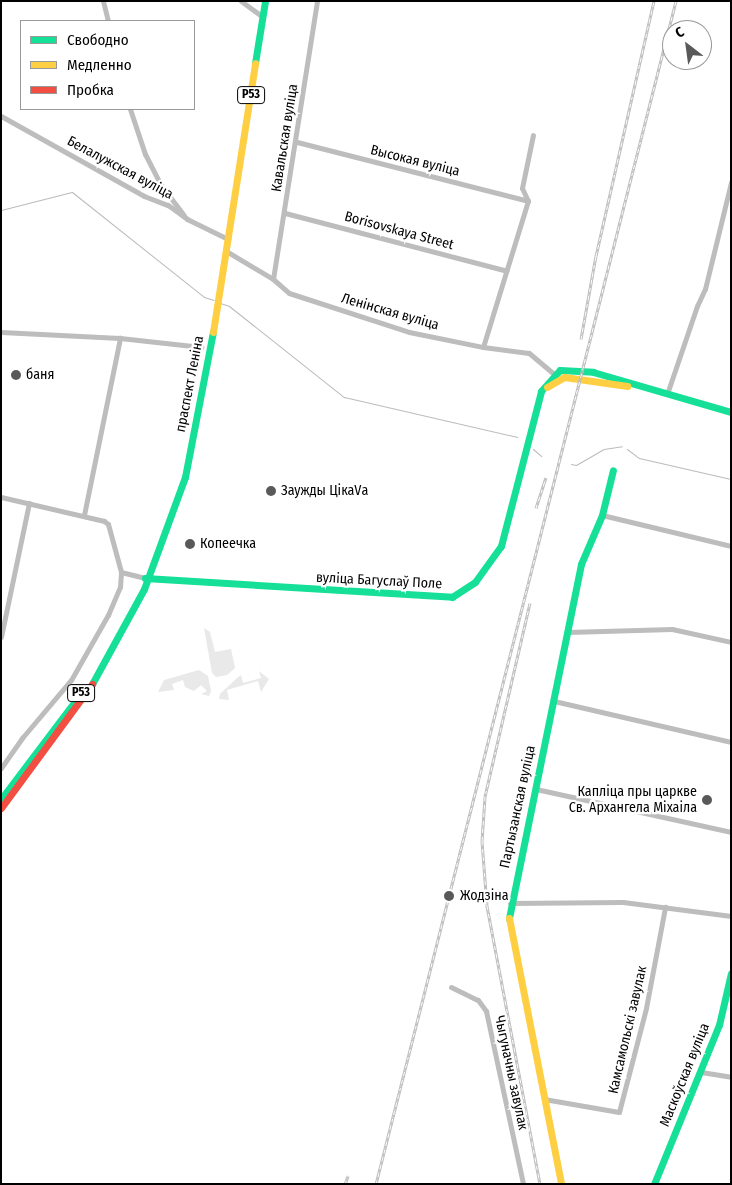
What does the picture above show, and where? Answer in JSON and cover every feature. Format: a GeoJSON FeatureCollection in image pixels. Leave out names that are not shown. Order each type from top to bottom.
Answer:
{"type":"FeatureCollection","features":[{"type":"Feature","properties":{"kind":"main road","name":"Р53"},"geometry":{"type":"LineString","coordinates":[[264,17],[265,1]]}},
{"type":"Feature","properties":{"kind":"main road","name":"праспект Леніна"},"geometry":{"type":"LineString","coordinates":[[1,799],[88,684],[145,578],[185,477],[222,280],[264,17]]}},
{"type":"Feature","properties":{"kind":"main road","name":"вуліца Багуслаў Поле"},"geometry":{"type":"LineString","coordinates":[[145,578],[443,598],[461,593],[486,569],[501,546],[544,383],[554,374],[572,369],[641,386],[731,412]]}},
{"type":"Feature","properties":{"kind":"main road","name":"вуліца Багуслаў Поле"},"geometry":{"type":"LineString","coordinates":[[538,403],[548,385],[564,377],[641,386]]}},
{"type":"Feature","properties":{"kind":"main road","name":"Партызанская вуліца"},"geometry":{"type":"LineString","coordinates":[[561,1184],[512,939],[510,903],[536,789],[581,564],[602,514],[613,470]]}},
{"type":"Feature","properties":{"kind":"main road","name":"праспект Леніна"},"geometry":{"type":"LineString","coordinates":[[1,808],[93,684],[144,589],[145,578]]}},
{"type":"Feature","properties":{"kind":"main road","name":"Маскоўская вуліца"},"geometry":{"type":"LineString","coordinates":[[654,1184],[719,1025],[731,975]]}},
{"type":"Feature","properties":{"kind":"street"},"geometry":{"type":"LineString","coordinates":[[102,1],[108,20]]}},
{"type":"Feature","properties":{"kind":"street"},"geometry":{"type":"LineString","coordinates":[[241,1],[264,17]]}},
{"type":"Feature","properties":{"kind":"street","name":"Кавальская вуліца"},"geometry":{"type":"LineString","coordinates":[[273,278],[297,142],[318,1]]}},
{"type":"Feature","properties":{"kind":"street"},"geometry":{"type":"LineString","coordinates":[[131,112],[146,154],[161,185],[187,219]]}},
{"type":"Feature","properties":{"kind":"street","name":"Белалужская вуліца"},"geometry":{"type":"LineString","coordinates":[[1,116],[144,196],[168,205],[187,219],[228,238]]}},
{"type":"Feature","properties":{"kind":"street"},"geometry":{"type":"LineString","coordinates":[[483,347],[528,201],[522,188],[534,135]]}},
{"type":"Feature","properties":{"kind":"street","name":"Высокая вуліца"},"geometry":{"type":"LineString","coordinates":[[297,142],[528,201]]}},
{"type":"Feature","properties":{"kind":"street"},"geometry":{"type":"LineString","coordinates":[[667,394],[696,306],[706,289],[731,182]]}},
{"type":"Feature","properties":{"kind":"street","name":"Borisovskaya Street"},"geometry":{"type":"LineString","coordinates":[[285,213],[506,271]]}},
{"type":"Feature","properties":{"kind":"street","name":"Ленінская вуліца"},"geometry":{"type":"LineString","coordinates":[[226,251],[273,278],[289,293],[410,332],[483,347],[529,353],[554,374]]}},
{"type":"Feature","properties":{"kind":"street"},"geometry":{"type":"LineString","coordinates":[[1,332],[120,338],[202,347]]}},
{"type":"Feature","properties":{"kind":"street"},"geometry":{"type":"LineString","coordinates":[[84,515],[120,338]]}},
{"type":"Feature","properties":{"kind":"street"},"geometry":{"type":"LineString","coordinates":[[1,497],[84,515],[108,524],[121,572],[120,587],[108,615],[71,680],[22,738],[1,768]]}},
{"type":"Feature","properties":{"kind":"street"},"geometry":{"type":"LineString","coordinates":[[1,637],[28,504]]}},
{"type":"Feature","properties":{"kind":"street"},"geometry":{"type":"LineString","coordinates":[[602,514],[731,546]]}},
{"type":"Feature","properties":{"kind":"street"},"geometry":{"type":"LineString","coordinates":[[121,572],[145,578]]}},
{"type":"Feature","properties":{"kind":"street"},"geometry":{"type":"LineString","coordinates":[[568,632],[672,629],[731,642]]}},
{"type":"Feature","properties":{"kind":"street"},"geometry":{"type":"LineString","coordinates":[[554,700],[731,742]]}},
{"type":"Feature","properties":{"kind":"street"},"geometry":{"type":"LineString","coordinates":[[536,789],[731,832]]}},
{"type":"Feature","properties":{"kind":"street"},"geometry":{"type":"LineString","coordinates":[[510,903],[623,902],[731,916]]}},
{"type":"Feature","properties":{"kind":"street","name":"Камсамольскі завулак"},"geometry":{"type":"LineString","coordinates":[[544,1099],[619,1112],[646,1008],[666,908]]}},
{"type":"Feature","properties":{"kind":"street","name":"Чыгуначны завулак"},"geometry":{"type":"LineString","coordinates":[[451,987],[478,1000],[486,1011],[522,1184]]}},
{"type":"Feature","properties":{"kind":"street"},"geometry":{"type":"LineString","coordinates":[[701,1072],[731,1078]]}},
{"type":"Feature","properties":{"kind":"shaded area"},"geometry":{"type":"Polygon","coordinates":[[[204,628],[210,632],[215,652],[231,649],[235,668],[227,675],[216,677],[212,673],[204,628]]]}},
{"type":"Feature","properties":{"kind":"shaded area"},"geometry":{"type":"Polygon","coordinates":[[[199,670],[208,676],[211,691],[209,696],[201,694],[207,691],[201,685],[194,691],[185,687],[183,680],[172,684],[174,690],[158,692],[164,680],[199,670]]]}},
{"type":"Feature","properties":{"kind":"shaded area"},"geometry":{"type":"Polygon","coordinates":[[[259,671],[269,679],[261,692],[258,681],[227,690],[229,700],[219,699],[220,694],[241,675],[243,683],[261,678],[259,671]]]}},
{"type":"Feature","properties":{"kind":"waterway"},"geometry":{"type":"LineString","coordinates":[[1,210],[72,192],[204,297],[214,300]]}},
{"type":"Feature","properties":{"kind":"waterway"},"geometry":{"type":"LineString","coordinates":[[220,303],[229,306],[344,397],[517,437]]}},
{"type":"Feature","properties":{"kind":"waterway"},"geometry":{"type":"LineString","coordinates":[[571,464],[576,465],[604,449],[622,446]]}},
{"type":"Feature","properties":{"kind":"waterway"},"geometry":{"type":"LineString","coordinates":[[533,449],[541,456]]}},
{"type":"Feature","properties":{"kind":"waterway"},"geometry":{"type":"LineString","coordinates":[[627,449],[639,458],[731,479]]}},
{"type":"Feature","properties":{"kind":"railway"},"geometry":{"type":"LineString","coordinates":[[581,339],[596,256],[654,1]]}},
{"type":"Feature","properties":{"kind":"railway"},"geometry":{"type":"LineString","coordinates":[[376,1184],[676,1]]}},
{"type":"Feature","properties":{"kind":"railway"},"geometry":{"type":"LineString","coordinates":[[536,508],[546,478]]}},
{"type":"Feature","properties":{"kind":"railway"},"geometry":{"type":"LineString","coordinates":[[530,603],[485,797],[482,841],[487,906],[540,1184]]}},
{"type":"Feature","properties":{"kind":"railway"},"geometry":{"type":"LineString","coordinates":[[345,1184],[348,1176]]}},
{"type":"Feature","properties":{"kind":"traffic: fast"},"geometry":{"type":"LineString","coordinates":[[255,63],[265,1]]}},
{"type":"Feature","properties":{"kind":"traffic: fast"},"geometry":{"type":"LineString","coordinates":[[92,684],[144,589],[185,477],[213,332]]}},
{"type":"Feature","properties":{"kind":"traffic: fast"},"geometry":{"type":"LineString","coordinates":[[145,578],[452,597],[475,582],[501,546],[541,391],[560,370],[593,372],[731,412]]}},
{"type":"Feature","properties":{"kind":"traffic: fast"},"geometry":{"type":"LineString","coordinates":[[509,918],[581,564],[602,515],[613,470]]}},
{"type":"Feature","properties":{"kind":"traffic: fast"},"geometry":{"type":"LineString","coordinates":[[1,799],[75,701]]}},
{"type":"Feature","properties":{"kind":"traffic: fast"},"geometry":{"type":"LineString","coordinates":[[654,1184],[719,1025],[731,973]]}},
{"type":"Feature","properties":{"kind":"traffic: slow"},"geometry":{"type":"LineString","coordinates":[[213,332],[255,63]]}},
{"type":"Feature","properties":{"kind":"traffic: slow"},"geometry":{"type":"LineString","coordinates":[[547,387],[564,377],[627,386]]}},
{"type":"Feature","properties":{"kind":"traffic: slow"},"geometry":{"type":"LineString","coordinates":[[509,918],[561,1184]]}},
{"type":"Feature","properties":{"kind":"traffic: jam"},"geometry":{"type":"LineString","coordinates":[[1,808],[92,684]]}},
{"type":"Feature","properties":{"kind":"place","name":"баня"},"geometry":{"type":"Point","coordinates":[16,375]}},
{"type":"Feature","properties":{"kind":"place","name":"Заужды ЦікаVа"},"geometry":{"type":"Point","coordinates":[271,491]}},
{"type":"Feature","properties":{"kind":"place","name":"Копеечка"},"geometry":{"type":"Point","coordinates":[190,544]}},
{"type":"Feature","properties":{"kind":"place","name":"Капліца пры царкве Св. Архангела Міхаіла"},"geometry":{"type":"Point","coordinates":[707,800]}},
{"type":"Feature","properties":{"kind":"place","name":"Жодзіна"},"geometry":{"type":"Point","coordinates":[449,896]}}]}
